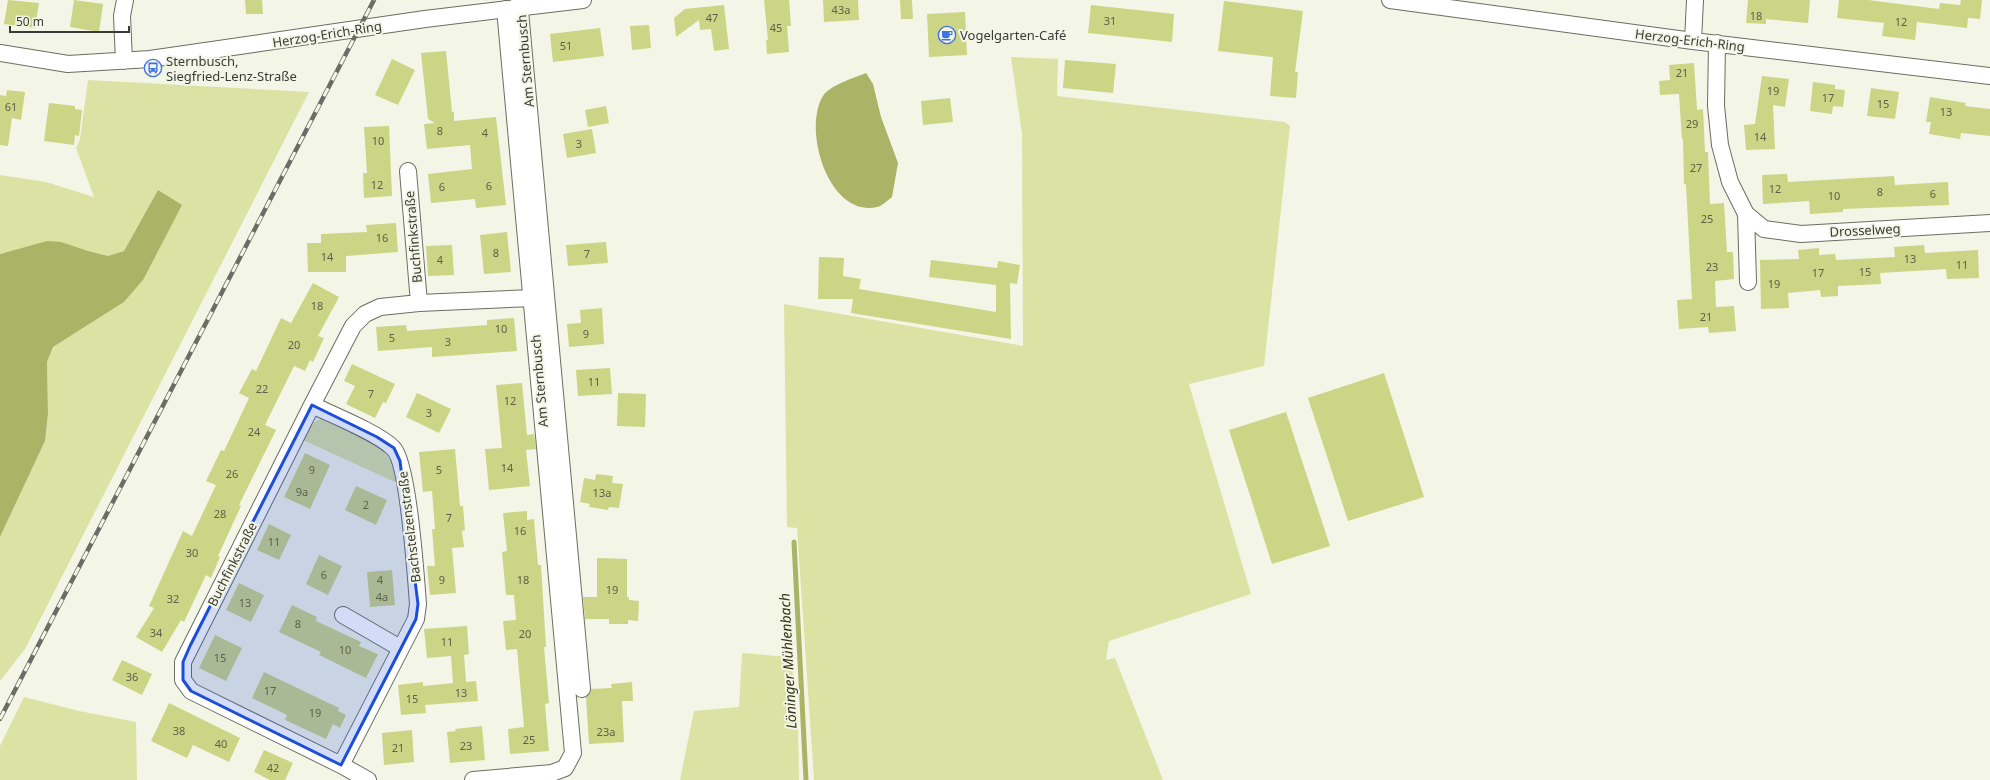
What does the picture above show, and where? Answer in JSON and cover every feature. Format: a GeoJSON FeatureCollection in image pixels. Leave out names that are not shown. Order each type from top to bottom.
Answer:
{"type":"FeatureCollection","features":[{"type":"Feature","properties":{"kind":"street"},"geometry":{"type":"LineString","coordinates":[[124,61],[122,16],[125,0]]}},
{"type":"Feature","properties":{"kind":"street","name":"Herzog-Erich-Ring"},"geometry":{"type":"LineString","coordinates":[[0,53],[68,64],[124,61],[264,44],[515,5],[583,0]]}},
{"type":"Feature","properties":{"kind":"street","name":"Herzog-Erich-Ring"},"geometry":{"type":"LineString","coordinates":[[1390,0],[1693,41],[1990,76]]}},
{"type":"Feature","properties":{"kind":"street"},"geometry":{"type":"LineString","coordinates":[[1693,41],[1695,0]]}},
{"type":"Feature","properties":{"kind":"street","name":"Am Sternbusch"},"geometry":{"type":"LineString","coordinates":[[474,780],[552,773],[565,768],[573,753],[532,298],[515,5]]}},
{"type":"Feature","properties":{"kind":"street","name":"Am Sternbusch"},"geometry":{"type":"LineString","coordinates":[[515,5],[582,689]]}},
{"type":"Feature","properties":{"kind":"street","name":"Drosselweg"},"geometry":{"type":"LineString","coordinates":[[1717,43],[1716,106],[1720,145],[1730,182],[1746,214],[1764,229],[1801,234],[1990,223]]}},
{"type":"Feature","properties":{"kind":"street","name":"Buchfinkstraße"},"geometry":{"type":"LineString","coordinates":[[408,171],[419,302]]}},
{"type":"Feature","properties":{"kind":"street","name":"Drosselweg"},"geometry":{"type":"LineString","coordinates":[[1746,214],[1748,282]]}},
{"type":"Feature","properties":{"kind":"street","name":"Buchfinkstraße"},"geometry":{"type":"LineString","coordinates":[[368,780],[341,764],[191,692],[183,680],[183,662],[353,326],[365,314],[380,307],[419,302],[532,298]]}},
{"type":"Feature","properties":{"kind":"street","name":"Bachstelzenstraße"},"geometry":{"type":"LineString","coordinates":[[312,405],[377,437],[394,448],[404,474],[418,604],[416,619],[341,764]]}},
{"type":"Feature","properties":{"kind":"street"},"geometry":{"type":"LineString","coordinates":[[343,616],[400,648]]}},
{"type":"Feature","properties":{"kind":"highlighted area"},"geometry":{"type":"Polygon","coordinates":[[[312,405],[377,437],[394,448],[400,461],[418,604],[416,619],[341,765],[191,691],[183,680],[183,662],[190,646],[312,405]]]}},
{"type":"Feature","properties":{"kind":"shaded area"},"geometry":{"type":"Polygon","coordinates":[[[1011,57],[1058,59],[1057,96],[1285,122],[1290,126],[1264,366],[1189,384],[1251,594],[1109,641],[1106,660],[1115,658],[1163,780],[814,780],[797,528],[787,527],[784,304],[1023,346],[1022,134],[1011,57]]]}},
{"type":"Feature","properties":{"kind":"shaded area"},"geometry":{"type":"Polygon","coordinates":[[[866,73],[873,84],[881,117],[898,163],[892,197],[877,207],[860,207],[845,199],[833,186],[824,168],[818,149],[816,129],[817,111],[826,92],[843,82],[866,73]]]}},
{"type":"Feature","properties":{"kind":"shaded area"},"geometry":{"type":"Polygon","coordinates":[[[88,80],[309,92],[25,649],[0,681],[0,537],[45,441],[48,414],[47,362],[53,347],[124,302],[143,280],[158,190],[124,251],[108,256],[48,241],[0,254],[0,175],[46,182],[94,197],[76,148],[80,139],[88,80]]]}},
{"type":"Feature","properties":{"kind":"shaded area"},"geometry":{"type":"Polygon","coordinates":[[[158,190],[182,205],[143,280],[124,302],[53,347],[47,362],[48,414],[45,441],[0,537],[0,254],[47,241],[61,242],[108,256],[124,251],[158,190]]]}},
{"type":"Feature","properties":{"kind":"shaded area"},"geometry":{"type":"Polygon","coordinates":[[[320,419],[378,445],[393,463],[397,483],[303,440],[310,425],[320,419]]]}},
{"type":"Feature","properties":{"kind":"shaded area"},"geometry":{"type":"Polygon","coordinates":[[[742,653],[791,657],[798,721],[799,780],[680,780],[694,711],[739,707],[742,653]]]}},
{"type":"Feature","properties":{"kind":"shaded area"},"geometry":{"type":"Polygon","coordinates":[[[24,697],[79,711],[136,722],[137,780],[0,780],[0,746],[24,697]]]}},
{"type":"Feature","properties":{"kind":"building"},"geometry":{"type":"Polygon","coordinates":[[[8,0],[39,3],[35,28],[4,24],[8,0]]]}},
{"type":"Feature","properties":{"kind":"building"},"geometry":{"type":"Polygon","coordinates":[[[74,0],[103,4],[99,32],[70,27],[74,0]]]}},
{"type":"Feature","properties":{"kind":"building"},"geometry":{"type":"Polygon","coordinates":[[[245,0],[262,0],[263,14],[246,14],[245,0]]]}},
{"type":"Feature","properties":{"kind":"building"},"geometry":{"type":"Polygon","coordinates":[[[764,0],[789,0],[791,26],[787,26],[789,52],[767,54],[766,40],[768,40],[764,0]]]}},
{"type":"Feature","properties":{"kind":"building"},"geometry":{"type":"Polygon","coordinates":[[[823,0],[858,0],[859,20],[824,22],[823,0]]]}},
{"type":"Feature","properties":{"kind":"building"},"geometry":{"type":"Polygon","coordinates":[[[900,0],[912,0],[913,19],[901,19],[900,0]]]}},
{"type":"Feature","properties":{"kind":"building"},"geometry":{"type":"Polygon","coordinates":[[[1748,0],[1810,0],[1808,23],[1766,19],[1766,24],[1746,23],[1748,0]]]}},
{"type":"Feature","properties":{"kind":"building"},"geometry":{"type":"Polygon","coordinates":[[[1839,0],[1868,0],[1939,9],[1940,3],[1960,5],[1961,0],[1982,0],[1980,19],[1968,18],[1967,28],[1917,22],[1915,40],[1882,36],[1884,23],[1837,18],[1839,0]]]}},
{"type":"Feature","properties":{"kind":"building"},"geometry":{"type":"Polygon","coordinates":[[[1224,1],[1303,11],[1295,72],[1298,72],[1296,98],[1270,96],[1273,57],[1218,51],[1224,1]]]}},
{"type":"Feature","properties":{"kind":"building"},"geometry":{"type":"Polygon","coordinates":[[[724,5],[729,49],[714,51],[711,29],[700,30],[699,20],[676,37],[674,18],[685,9],[724,5]]]}},
{"type":"Feature","properties":{"kind":"building"},"geometry":{"type":"Polygon","coordinates":[[[1091,5],[1174,14],[1172,42],[1088,33],[1091,5]]]}},
{"type":"Feature","properties":{"kind":"building","name":"Vogelgarten-Café"},"geometry":{"type":"Polygon","coordinates":[[[965,12],[967,55],[929,57],[927,14],[965,12]]]}},
{"type":"Feature","properties":{"kind":"building"},"geometry":{"type":"Polygon","coordinates":[[[649,25],[651,48],[632,50],[630,26],[649,25]]]}},
{"type":"Feature","properties":{"kind":"building"},"geometry":{"type":"Polygon","coordinates":[[[600,28],[604,56],[553,62],[550,34],[600,28]]]}},
{"type":"Feature","properties":{"kind":"building"},"geometry":{"type":"Polygon","coordinates":[[[446,51],[454,121],[496,117],[506,205],[476,208],[475,199],[431,203],[428,174],[472,169],[470,145],[427,149],[424,124],[435,123],[428,119],[421,53],[446,51]]]}},
{"type":"Feature","properties":{"kind":"building"},"geometry":{"type":"Polygon","coordinates":[[[392,59],[415,70],[398,105],[375,95],[392,59]]]}},
{"type":"Feature","properties":{"kind":"building"},"geometry":{"type":"Polygon","coordinates":[[[1065,60],[1116,64],[1113,93],[1063,88],[1065,60]]]}},
{"type":"Feature","properties":{"kind":"building"},"geometry":{"type":"Polygon","coordinates":[[[1694,63],[1697,110],[1703,109],[1705,152],[1708,152],[1710,204],[1724,203],[1727,252],[1733,252],[1734,279],[1715,281],[1716,307],[1734,306],[1736,331],[1709,333],[1708,327],[1679,329],[1677,300],[1692,299],[1686,184],[1684,184],[1683,139],[1679,94],[1660,95],[1659,81],[1670,80],[1669,65],[1694,63]]]}},
{"type":"Feature","properties":{"kind":"building"},"geometry":{"type":"Polygon","coordinates":[[[1762,76],[1789,79],[1785,107],[1773,105],[1775,149],[1746,150],[1744,125],[1755,124],[1762,76]]]}},
{"type":"Feature","properties":{"kind":"building"},"geometry":{"type":"Polygon","coordinates":[[[1813,82],[1835,85],[1835,89],[1845,90],[1843,107],[1833,106],[1832,114],[1810,111],[1813,82]]]}},
{"type":"Feature","properties":{"kind":"building"},"geometry":{"type":"Polygon","coordinates":[[[1871,88],[1899,92],[1895,119],[1867,116],[1871,88]]]}},
{"type":"Feature","properties":{"kind":"building"},"geometry":{"type":"Polygon","coordinates":[[[7,90],[25,92],[21,120],[12,118],[8,146],[0,145],[0,95],[6,96],[7,90]]]}},
{"type":"Feature","properties":{"kind":"building"},"geometry":{"type":"Polygon","coordinates":[[[1930,97],[1966,103],[1965,106],[1990,109],[1990,136],[1961,133],[1960,139],[1929,134],[1931,122],[1926,122],[1930,97]]]}},
{"type":"Feature","properties":{"kind":"building"},"geometry":{"type":"Polygon","coordinates":[[[950,98],[953,122],[923,125],[921,101],[950,98]]]}},
{"type":"Feature","properties":{"kind":"building"},"geometry":{"type":"Polygon","coordinates":[[[49,103],[75,106],[75,109],[82,110],[79,136],[75,135],[74,145],[44,141],[49,103]]]}},
{"type":"Feature","properties":{"kind":"building"},"geometry":{"type":"Polygon","coordinates":[[[606,106],[609,123],[588,127],[585,110],[606,106]]]}},
{"type":"Feature","properties":{"kind":"building"},"geometry":{"type":"Polygon","coordinates":[[[389,126],[392,196],[364,198],[363,173],[367,173],[364,127],[389,126]]]}},
{"type":"Feature","properties":{"kind":"building"},"geometry":{"type":"Polygon","coordinates":[[[592,129],[596,153],[567,158],[563,134],[592,129]]]}},
{"type":"Feature","properties":{"kind":"building"},"geometry":{"type":"Polygon","coordinates":[[[1787,174],[1788,182],[1894,176],[1895,185],[1948,182],[1949,205],[1843,209],[1843,212],[1810,214],[1809,201],[1763,204],[1762,175],[1787,174]]]}},
{"type":"Feature","properties":{"kind":"building"},"geometry":{"type":"Polygon","coordinates":[[[396,223],[398,252],[346,256],[346,272],[308,272],[307,243],[321,243],[321,234],[367,232],[366,225],[396,223]]]}},
{"type":"Feature","properties":{"kind":"building"},"geometry":{"type":"Polygon","coordinates":[[[507,232],[511,272],[484,274],[480,235],[507,232]]]}},
{"type":"Feature","properties":{"kind":"building"},"geometry":{"type":"Polygon","coordinates":[[[606,242],[608,263],[568,266],[566,245],[606,242]]]}},
{"type":"Feature","properties":{"kind":"building"},"geometry":{"type":"Polygon","coordinates":[[[452,245],[454,275],[428,276],[426,246],[452,245]]]}},
{"type":"Feature","properties":{"kind":"building"},"geometry":{"type":"Polygon","coordinates":[[[1924,245],[1925,253],[1978,250],[1979,278],[1947,279],[1946,269],[1880,273],[1881,284],[1838,286],[1838,296],[1821,297],[1820,290],[1788,293],[1789,308],[1761,309],[1760,260],[1799,259],[1798,250],[1819,248],[1819,255],[1835,254],[1836,260],[1895,257],[1894,247],[1924,245]]]}},
{"type":"Feature","properties":{"kind":"building"},"geometry":{"type":"Polygon","coordinates":[[[819,257],[844,258],[843,276],[861,279],[859,289],[996,312],[996,285],[929,277],[931,260],[997,268],[998,261],[1020,265],[1017,284],[1010,283],[1011,339],[851,313],[853,299],[818,299],[819,257]]]}},
{"type":"Feature","properties":{"kind":"building"},"geometry":{"type":"Polygon","coordinates":[[[313,283],[339,297],[318,336],[324,338],[313,362],[310,360],[305,371],[294,366],[265,425],[276,430],[239,505],[241,506],[218,556],[220,557],[211,578],[206,575],[184,622],[181,620],[162,652],[136,637],[154,608],[149,606],[183,531],[192,536],[216,485],[206,481],[221,450],[224,451],[249,398],[239,393],[252,369],[256,371],[281,318],[291,323],[313,283]]]}},
{"type":"Feature","properties":{"kind":"building"},"geometry":{"type":"Polygon","coordinates":[[[602,308],[604,344],[569,347],[567,324],[581,323],[580,310],[602,308]]]}},
{"type":"Feature","properties":{"kind":"building"},"geometry":{"type":"Polygon","coordinates":[[[514,318],[517,351],[432,357],[432,347],[378,351],[376,327],[406,325],[407,331],[487,325],[487,320],[514,318]]]}},
{"type":"Feature","properties":{"kind":"building"},"geometry":{"type":"Polygon","coordinates":[[[352,364],[395,384],[386,403],[383,402],[375,418],[346,404],[355,386],[344,381],[352,364]]]}},
{"type":"Feature","properties":{"kind":"building"},"geometry":{"type":"Polygon","coordinates":[[[610,368],[612,394],[578,396],[576,370],[610,368]]]}},
{"type":"Feature","properties":{"kind":"building"},"geometry":{"type":"Polygon","coordinates":[[[1384,373],[1424,497],[1348,521],[1308,398],[1384,373]]]}},
{"type":"Feature","properties":{"kind":"building"},"geometry":{"type":"Polygon","coordinates":[[[522,383],[527,435],[534,434],[536,449],[526,450],[530,486],[489,490],[485,449],[502,448],[496,385],[522,383]]]}},
{"type":"Feature","properties":{"kind":"building"},"geometry":{"type":"Polygon","coordinates":[[[417,393],[451,409],[439,433],[406,417],[417,393]]]}},
{"type":"Feature","properties":{"kind":"building"},"geometry":{"type":"Polygon","coordinates":[[[618,393],[646,394],[645,427],[617,426],[618,393]]]}},
{"type":"Feature","properties":{"kind":"building"},"geometry":{"type":"Polygon","coordinates":[[[1286,412],[1330,546],[1272,564],[1229,430],[1286,412]]]}},
{"type":"Feature","properties":{"kind":"building"},"geometry":{"type":"Polygon","coordinates":[[[455,449],[460,506],[463,506],[465,530],[462,531],[464,547],[452,548],[456,593],[430,595],[427,566],[435,566],[432,529],[435,529],[432,491],[423,492],[419,452],[455,449]]]}},
{"type":"Feature","properties":{"kind":"building"},"geometry":{"type":"Polygon","coordinates":[[[305,453],[330,465],[310,509],[284,497],[305,453]]]}},
{"type":"Feature","properties":{"kind":"building"},"geometry":{"type":"Polygon","coordinates":[[[596,474],[613,476],[612,483],[623,484],[619,508],[609,507],[608,510],[589,507],[590,504],[580,502],[584,478],[595,480],[596,474]]]}},
{"type":"Feature","properties":{"kind":"building"},"geometry":{"type":"Polygon","coordinates":[[[356,486],[387,500],[376,525],[345,510],[356,486]]]}},
{"type":"Feature","properties":{"kind":"building"},"geometry":{"type":"Polygon","coordinates":[[[527,511],[527,520],[534,519],[538,565],[541,565],[546,647],[544,647],[549,703],[545,704],[549,751],[510,754],[508,729],[524,727],[517,649],[506,650],[503,621],[516,620],[514,595],[506,595],[502,552],[507,551],[503,513],[527,511]]]}},
{"type":"Feature","properties":{"kind":"building"},"geometry":{"type":"Polygon","coordinates":[[[269,524],[291,535],[279,560],[257,550],[269,524]]]}},
{"type":"Feature","properties":{"kind":"building"},"geometry":{"type":"Polygon","coordinates":[[[319,555],[342,566],[328,595],[306,584],[319,555]]]}},
{"type":"Feature","properties":{"kind":"building"},"geometry":{"type":"Polygon","coordinates":[[[597,558],[627,559],[627,597],[629,597],[629,600],[639,601],[638,621],[628,620],[628,624],[609,624],[609,619],[585,619],[583,597],[597,597],[597,558]]]}},
{"type":"Feature","properties":{"kind":"building"},"geometry":{"type":"Polygon","coordinates":[[[392,570],[395,605],[370,607],[367,572],[392,570]]]}},
{"type":"Feature","properties":{"kind":"building"},"geometry":{"type":"Polygon","coordinates":[[[239,583],[264,595],[251,622],[226,610],[239,583]]]}},
{"type":"Feature","properties":{"kind":"building"},"geometry":{"type":"Polygon","coordinates":[[[292,605],[317,617],[316,621],[361,642],[359,646],[378,654],[366,678],[319,655],[321,652],[279,632],[292,605]]]}},
{"type":"Feature","properties":{"kind":"building"},"geometry":{"type":"Polygon","coordinates":[[[467,626],[469,654],[464,655],[466,682],[476,681],[478,701],[425,705],[426,713],[401,715],[398,685],[423,682],[423,686],[453,683],[451,656],[427,658],[424,629],[467,626]]]}},
{"type":"Feature","properties":{"kind":"building"},"geometry":{"type":"Polygon","coordinates":[[[215,635],[242,648],[226,681],[199,668],[215,635]]]}},
{"type":"Feature","properties":{"kind":"building"},"geometry":{"type":"Polygon","coordinates":[[[122,660],[152,674],[142,695],[112,680],[122,660]]]}},
{"type":"Feature","properties":{"kind":"building"},"geometry":{"type":"Polygon","coordinates":[[[264,672],[339,708],[338,711],[346,715],[340,728],[333,724],[326,739],[285,720],[287,715],[252,698],[264,672]]]}},
{"type":"Feature","properties":{"kind":"building"},"geometry":{"type":"Polygon","coordinates":[[[632,682],[633,701],[622,701],[624,742],[589,744],[586,697],[590,693],[591,689],[612,688],[611,684],[632,682]]]}},
{"type":"Feature","properties":{"kind":"building"},"geometry":{"type":"Polygon","coordinates":[[[169,703],[240,738],[229,762],[193,745],[187,758],[151,741],[169,703]]]}},
{"type":"Feature","properties":{"kind":"building"},"geometry":{"type":"Polygon","coordinates":[[[482,726],[485,760],[450,763],[447,732],[456,731],[455,729],[482,726]]]}},
{"type":"Feature","properties":{"kind":"building"},"geometry":{"type":"Polygon","coordinates":[[[412,730],[414,762],[384,765],[382,733],[412,730]]]}},
{"type":"Feature","properties":{"kind":"building"},"geometry":{"type":"Polygon","coordinates":[[[264,750],[293,763],[285,780],[270,780],[254,772],[264,750]]]}},
{"type":"Feature","properties":{"kind":"waterway","name":"Löninger Mühlenbach"},"geometry":{"type":"LineString","coordinates":[[794,542],[806,780]]}},
{"type":"Feature","properties":{"kind":"railway"},"geometry":{"type":"LineString","coordinates":[[0,719],[374,0]]}},
{"type":"Feature","properties":{"kind":"place","name":"Vogelgarten-Café"},"geometry":{"type":"Point","coordinates":[947,35]}},
{"type":"Feature","properties":{"kind":"place","name":"Sternbusch, Siegfried-Lenz-Straße"},"geometry":{"type":"Point","coordinates":[153,68]}}]}
